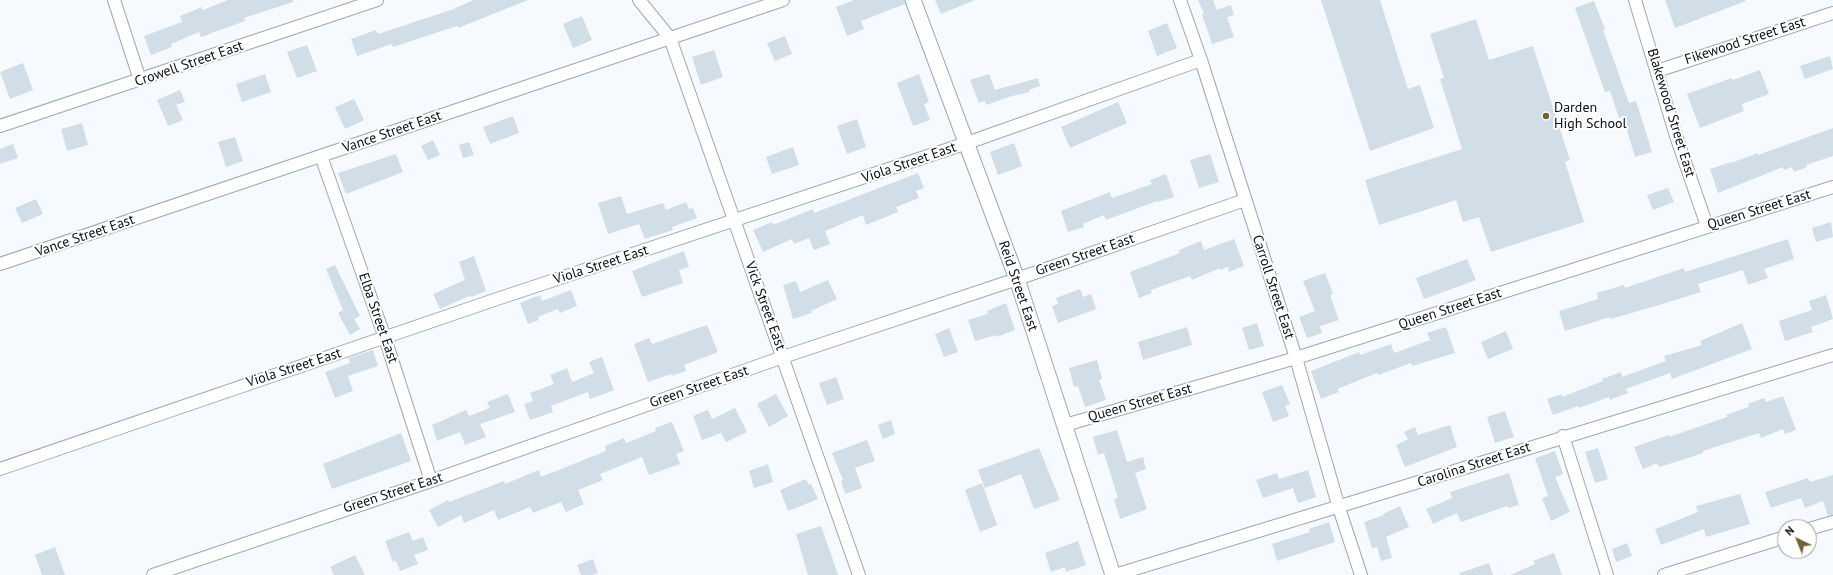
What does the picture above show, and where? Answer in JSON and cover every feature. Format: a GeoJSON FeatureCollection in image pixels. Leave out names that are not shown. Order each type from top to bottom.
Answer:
{"type":"FeatureCollection","features":[{"type":"Feature","properties":{"kind":"street"},"geometry":{"type":"LineString","coordinates":[[114,0],[140,80]]}},
{"type":"Feature","properties":{"kind":"street","name":"Crowell Street East"},"geometry":{"type":"LineString","coordinates":[[0,126],[377,0]]}},
{"type":"Feature","properties":{"kind":"street"},"geometry":{"type":"LineString","coordinates":[[639,0],[670,38]]}},
{"type":"Feature","properties":{"kind":"street","name":"Vance Street East"},"geometry":{"type":"LineString","coordinates":[[0,264],[783,0]]}},
{"type":"Feature","properties":{"kind":"street","name":"Reid Street East"},"geometry":{"type":"LineString","coordinates":[[913,0],[1017,279],[1114,575]]}},
{"type":"Feature","properties":{"kind":"street","name":"Carroll Street East"},"geometry":{"type":"LineString","coordinates":[[1180,0],[1201,60],[1296,358],[1339,508],[1362,575]]}},
{"type":"Feature","properties":{"kind":"street","name":"Blakewood Street East"},"geometry":{"type":"LineString","coordinates":[[1635,0],[1676,136],[1707,226]]}},
{"type":"Feature","properties":{"kind":"street","name":"Fikewood Street East"},"geometry":{"type":"LineString","coordinates":[[1657,70],[1833,13]]}},
{"type":"Feature","properties":{"kind":"street","name":"Vick Street East"},"geometry":{"type":"LineString","coordinates":[[670,38],[784,357],[859,575]]}},
{"type":"Feature","properties":{"kind":"street","name":"Viola Street East"},"geometry":{"type":"LineString","coordinates":[[0,469],[504,296],[735,221],[967,143],[1201,60]]}},
{"type":"Feature","properties":{"kind":"street","name":"Elba Street East"},"geometry":{"type":"LineString","coordinates":[[321,156],[385,338],[431,481]]}},
{"type":"Feature","properties":{"kind":"street","name":"Queen Street East"},"geometry":{"type":"LineString","coordinates":[[1065,425],[1296,358],[1833,187]]}},
{"type":"Feature","properties":{"kind":"street","name":"Green Street East"},"geometry":{"type":"LineString","coordinates":[[153,575],[431,481],[784,357],[1017,279],[1245,200]]}},
{"type":"Feature","properties":{"kind":"street","name":"Carolina Street East"},"geometry":{"type":"LineString","coordinates":[[1114,575],[1339,508],[1564,436],[1833,355]]}},
{"type":"Feature","properties":{"kind":"street"},"geometry":{"type":"LineString","coordinates":[[1564,436],[1607,575]]}},
{"type":"Feature","properties":{"kind":"street"},"geometry":{"type":"LineString","coordinates":[[1817,527],[1833,522]]}},
{"type":"Feature","properties":{"kind":"street"},"geometry":{"type":"LineString","coordinates":[[1664,575],[1777,540]]}},
{"type":"Feature","properties":{"kind":"building"},"geometry":{"type":"Polygon","coordinates":[[[228,0],[293,0],[293,2],[244,18],[245,21],[201,37],[199,32],[171,44],[172,47],[151,55],[144,36],[182,22],[180,16],[202,7],[203,10],[228,0]]]}},
{"type":"Feature","properties":{"kind":"building"},"geometry":{"type":"Polygon","coordinates":[[[474,0],[528,0],[458,28],[457,26],[393,47],[392,44],[357,56],[351,39],[376,30],[378,34],[451,10],[474,0]]]}},
{"type":"Feature","properties":{"kind":"building"},"geometry":{"type":"Polygon","coordinates":[[[854,0],[904,0],[905,4],[861,21],[864,29],[847,36],[836,7],[854,0]]]}},
{"type":"Feature","properties":{"kind":"building"},"geometry":{"type":"Polygon","coordinates":[[[935,0],[975,0],[941,14],[935,0]]]}},
{"type":"Feature","properties":{"kind":"building"},"geometry":{"type":"Polygon","coordinates":[[[1198,0],[1213,0],[1217,10],[1231,5],[1234,15],[1227,17],[1234,37],[1212,44],[1202,15],[1204,14],[1198,0]]]}},
{"type":"Feature","properties":{"kind":"building"},"geometry":{"type":"Polygon","coordinates":[[[1321,0],[1380,0],[1408,89],[1420,85],[1434,128],[1370,151],[1321,0]]]}},
{"type":"Feature","properties":{"kind":"building"},"geometry":{"type":"Polygon","coordinates":[[[1665,0],[1745,0],[1746,1],[1675,28],[1665,0]]]}},
{"type":"Feature","properties":{"kind":"building"},"geometry":{"type":"Polygon","coordinates":[[[1594,1],[1605,29],[1603,30],[1629,103],[1636,101],[1652,152],[1635,157],[1623,117],[1619,118],[1610,91],[1605,92],[1575,8],[1594,1]]]}},
{"type":"Feature","properties":{"kind":"building"},"geometry":{"type":"Polygon","coordinates":[[[582,16],[592,40],[573,48],[563,24],[582,16]]]}},
{"type":"Feature","properties":{"kind":"building"},"geometry":{"type":"Polygon","coordinates":[[[1476,19],[1489,60],[1533,46],[1570,160],[1565,162],[1584,222],[1491,252],[1479,217],[1463,222],[1456,200],[1379,225],[1365,180],[1462,149],[1440,79],[1444,78],[1430,34],[1476,19]]]}},
{"type":"Feature","properties":{"kind":"building"},"geometry":{"type":"Polygon","coordinates":[[[1167,23],[1177,48],[1157,56],[1148,31],[1167,23]]]}},
{"type":"Feature","properties":{"kind":"building"},"geometry":{"type":"Polygon","coordinates":[[[785,36],[792,54],[775,61],[767,43],[785,36]]]}},
{"type":"Feature","properties":{"kind":"building"},"geometry":{"type":"Polygon","coordinates":[[[307,45],[317,71],[297,78],[287,52],[307,45]]]}},
{"type":"Feature","properties":{"kind":"building"},"geometry":{"type":"Polygon","coordinates":[[[714,50],[723,77],[701,85],[692,57],[714,50]]]}},
{"type":"Feature","properties":{"kind":"building"},"geometry":{"type":"Polygon","coordinates":[[[1830,56],[1833,69],[1805,79],[1800,66],[1830,56]]]}},
{"type":"Feature","properties":{"kind":"building"},"geometry":{"type":"Polygon","coordinates":[[[23,63],[33,90],[10,99],[0,72],[23,63]]]}},
{"type":"Feature","properties":{"kind":"building"},"geometry":{"type":"Polygon","coordinates":[[[1760,70],[1769,94],[1742,104],[1744,111],[1700,128],[1687,94],[1760,70]]]}},
{"type":"Feature","properties":{"kind":"building"},"geometry":{"type":"Polygon","coordinates":[[[265,74],[271,92],[242,102],[236,84],[265,74]]]}},
{"type":"Feature","properties":{"kind":"building"},"geometry":{"type":"Polygon","coordinates":[[[919,74],[929,102],[924,104],[930,120],[913,126],[897,83],[919,74]]]}},
{"type":"Feature","properties":{"kind":"building"},"geometry":{"type":"Polygon","coordinates":[[[989,74],[995,90],[1038,78],[1040,86],[1029,90],[1030,92],[1012,96],[986,105],[985,101],[979,103],[970,80],[989,74]]]}},
{"type":"Feature","properties":{"kind":"building"},"geometry":{"type":"Polygon","coordinates":[[[180,90],[185,102],[176,105],[183,120],[168,126],[157,100],[180,90]]]}},
{"type":"Feature","properties":{"kind":"building"},"geometry":{"type":"Polygon","coordinates":[[[354,99],[364,120],[345,129],[335,107],[354,99]]]}},
{"type":"Feature","properties":{"kind":"building"},"geometry":{"type":"Polygon","coordinates":[[[1118,102],[1127,123],[1070,148],[1061,127],[1118,102]]]}},
{"type":"Feature","properties":{"kind":"building"},"geometry":{"type":"Polygon","coordinates":[[[513,116],[519,133],[490,144],[483,127],[513,116]]]}},
{"type":"Feature","properties":{"kind":"building"},"geometry":{"type":"Polygon","coordinates":[[[857,119],[866,147],[847,154],[837,126],[857,119]]]}},
{"type":"Feature","properties":{"kind":"building"},"geometry":{"type":"Polygon","coordinates":[[[82,123],[88,145],[67,151],[61,129],[82,123]]]}},
{"type":"Feature","properties":{"kind":"building"},"geometry":{"type":"Polygon","coordinates":[[[1833,128],[1833,156],[1806,165],[1807,167],[1794,172],[1792,167],[1784,170],[1783,167],[1718,193],[1710,169],[1758,153],[1758,155],[1833,128]]]}},
{"type":"Feature","properties":{"kind":"building"},"geometry":{"type":"Polygon","coordinates":[[[235,137],[243,161],[226,167],[218,142],[235,137]]]}},
{"type":"Feature","properties":{"kind":"building"},"geometry":{"type":"Polygon","coordinates":[[[433,140],[440,155],[428,160],[421,146],[433,140]]]}},
{"type":"Feature","properties":{"kind":"building"},"geometry":{"type":"Polygon","coordinates":[[[469,142],[474,155],[463,158],[459,145],[469,142]]]}},
{"type":"Feature","properties":{"kind":"building"},"geometry":{"type":"Polygon","coordinates":[[[1014,143],[1022,166],[998,175],[990,152],[1014,143]]]}},
{"type":"Feature","properties":{"kind":"building"},"geometry":{"type":"Polygon","coordinates":[[[13,144],[18,158],[0,164],[0,149],[13,144]]]}},
{"type":"Feature","properties":{"kind":"building"},"geometry":{"type":"Polygon","coordinates":[[[793,147],[799,165],[772,174],[766,157],[793,147]]]}},
{"type":"Feature","properties":{"kind":"building"},"geometry":{"type":"Polygon","coordinates":[[[396,154],[403,172],[346,194],[338,173],[396,154]]]}},
{"type":"Feature","properties":{"kind":"building"},"geometry":{"type":"Polygon","coordinates":[[[1210,154],[1219,182],[1199,188],[1190,160],[1210,154]]]}},
{"type":"Feature","properties":{"kind":"building"},"geometry":{"type":"Polygon","coordinates":[[[918,173],[924,188],[916,191],[919,198],[896,207],[898,212],[866,225],[863,215],[825,231],[830,244],[814,250],[809,238],[794,244],[792,239],[763,252],[753,230],[772,222],[773,225],[813,209],[814,213],[918,173]]]}},
{"type":"Feature","properties":{"kind":"building"},"geometry":{"type":"Polygon","coordinates":[[[1166,174],[1174,197],[1158,202],[1157,201],[1106,220],[1104,215],[1083,224],[1084,227],[1068,232],[1061,211],[1110,192],[1112,198],[1152,184],[1150,180],[1166,174]]]}},
{"type":"Feature","properties":{"kind":"building"},"geometry":{"type":"Polygon","coordinates":[[[1668,188],[1674,202],[1653,210],[1647,195],[1668,188]]]}},
{"type":"Feature","properties":{"kind":"building"},"geometry":{"type":"Polygon","coordinates":[[[621,196],[627,214],[663,203],[666,210],[686,202],[689,209],[693,208],[697,218],[672,227],[673,230],[645,239],[639,224],[608,234],[598,203],[621,196]]]}},
{"type":"Feature","properties":{"kind":"building"},"geometry":{"type":"Polygon","coordinates":[[[36,199],[43,214],[22,223],[15,208],[36,199]]]}},
{"type":"Feature","properties":{"kind":"building"},"geometry":{"type":"Polygon","coordinates":[[[1831,222],[1833,237],[1816,242],[1812,228],[1831,222]]]}},
{"type":"Feature","properties":{"kind":"building"},"geometry":{"type":"Polygon","coordinates":[[[1234,239],[1244,266],[1229,272],[1228,267],[1220,270],[1220,268],[1192,280],[1190,276],[1151,290],[1152,293],[1139,298],[1130,272],[1180,253],[1179,250],[1201,241],[1204,250],[1234,239]]]}},
{"type":"Feature","properties":{"kind":"building"},"geometry":{"type":"Polygon","coordinates":[[[1788,239],[1794,259],[1764,269],[1768,278],[1748,285],[1743,270],[1698,284],[1701,292],[1565,331],[1559,311],[1598,299],[1597,293],[1624,285],[1625,288],[1684,268],[1685,272],[1788,239]]]}},
{"type":"Feature","properties":{"kind":"building"},"geometry":{"type":"Polygon","coordinates":[[[684,251],[689,267],[679,270],[683,283],[642,297],[632,271],[684,251]]]}},
{"type":"Feature","properties":{"kind":"building"},"geometry":{"type":"Polygon","coordinates":[[[474,256],[486,291],[471,297],[471,295],[440,309],[433,294],[465,280],[459,262],[474,256]]]}},
{"type":"Feature","properties":{"kind":"building"},"geometry":{"type":"Polygon","coordinates":[[[1467,259],[1476,280],[1424,299],[1416,278],[1467,259]]]}},
{"type":"Feature","properties":{"kind":"building"},"geometry":{"type":"Polygon","coordinates":[[[335,265],[360,316],[354,319],[360,329],[350,335],[338,313],[343,310],[326,269],[335,265]]]}},
{"type":"Feature","properties":{"kind":"building"},"geometry":{"type":"Polygon","coordinates":[[[1325,273],[1333,294],[1330,295],[1339,320],[1320,326],[1322,333],[1307,338],[1299,317],[1315,311],[1303,281],[1325,273]]]}},
{"type":"Feature","properties":{"kind":"building"},"geometry":{"type":"Polygon","coordinates":[[[828,280],[837,299],[811,311],[812,313],[793,319],[783,285],[796,281],[800,292],[828,280]]]}},
{"type":"Feature","properties":{"kind":"building"},"geometry":{"type":"Polygon","coordinates":[[[1080,289],[1083,297],[1091,294],[1096,309],[1058,323],[1052,306],[1058,304],[1056,298],[1080,289]]]}},
{"type":"Feature","properties":{"kind":"building"},"geometry":{"type":"Polygon","coordinates":[[[571,290],[577,306],[560,313],[558,309],[538,317],[539,320],[528,324],[520,303],[540,295],[542,301],[571,290]]]}},
{"type":"Feature","properties":{"kind":"building"},"geometry":{"type":"Polygon","coordinates":[[[1826,295],[1833,319],[1811,327],[1813,332],[1785,341],[1779,321],[1812,310],[1809,301],[1826,295]]]}},
{"type":"Feature","properties":{"kind":"building"},"geometry":{"type":"Polygon","coordinates":[[[1006,303],[1015,330],[997,337],[996,335],[975,341],[968,320],[988,314],[987,311],[1006,303]]]}},
{"type":"Feature","properties":{"kind":"building"},"geometry":{"type":"Polygon","coordinates":[[[1257,323],[1264,346],[1249,350],[1242,328],[1257,323]]]}},
{"type":"Feature","properties":{"kind":"building"},"geometry":{"type":"Polygon","coordinates":[[[1742,323],[1752,349],[1672,379],[1670,373],[1626,389],[1628,393],[1610,400],[1609,397],[1579,408],[1578,406],[1553,415],[1547,399],[1562,394],[1562,397],[1603,381],[1602,379],[1621,372],[1622,377],[1666,361],[1664,356],[1702,345],[1700,341],[1742,323]]]}},
{"type":"Feature","properties":{"kind":"building"},"geometry":{"type":"Polygon","coordinates":[[[707,325],[718,352],[684,365],[686,371],[672,376],[671,374],[648,382],[634,344],[649,338],[652,344],[707,325]]]}},
{"type":"Feature","properties":{"kind":"building"},"geometry":{"type":"Polygon","coordinates":[[[1187,327],[1192,345],[1143,360],[1138,342],[1187,327]]]}},
{"type":"Feature","properties":{"kind":"building"},"geometry":{"type":"Polygon","coordinates":[[[1446,327],[1455,353],[1412,366],[1411,363],[1378,375],[1377,373],[1337,389],[1339,392],[1321,399],[1311,371],[1359,352],[1360,355],[1391,344],[1394,353],[1430,340],[1427,333],[1446,327]]]}},
{"type":"Feature","properties":{"kind":"building"},"geometry":{"type":"Polygon","coordinates":[[[949,328],[958,352],[944,357],[935,334],[949,328]]]}},
{"type":"Feature","properties":{"kind":"building"},"geometry":{"type":"Polygon","coordinates":[[[1506,331],[1513,349],[1488,359],[1481,342],[1506,331]]]}},
{"type":"Feature","properties":{"kind":"building"},"geometry":{"type":"Polygon","coordinates":[[[373,350],[378,366],[348,376],[353,391],[335,398],[325,372],[350,363],[348,358],[373,350]]]}},
{"type":"Feature","properties":{"kind":"building"},"geometry":{"type":"Polygon","coordinates":[[[602,357],[614,390],[590,399],[588,392],[551,406],[553,412],[530,420],[524,404],[533,401],[530,393],[554,384],[550,375],[567,368],[572,382],[594,373],[589,362],[602,357]]]}},
{"type":"Feature","properties":{"kind":"building"},"geometry":{"type":"Polygon","coordinates":[[[1097,360],[1102,379],[1099,380],[1106,400],[1085,407],[1078,386],[1074,387],[1069,368],[1097,360]]]}},
{"type":"Feature","properties":{"kind":"building"},"geometry":{"type":"Polygon","coordinates":[[[836,377],[844,399],[827,405],[819,383],[836,377]]]}},
{"type":"Feature","properties":{"kind":"building"},"geometry":{"type":"Polygon","coordinates":[[[1282,385],[1290,404],[1285,406],[1289,416],[1273,422],[1262,392],[1282,385]]]}},
{"type":"Feature","properties":{"kind":"building"},"geometry":{"type":"Polygon","coordinates":[[[508,394],[515,412],[480,424],[486,437],[465,445],[460,432],[437,441],[432,425],[466,410],[469,416],[490,408],[487,402],[508,394]]]}},
{"type":"Feature","properties":{"kind":"building"},"geometry":{"type":"Polygon","coordinates":[[[776,394],[788,416],[769,427],[757,404],[776,394]]]}},
{"type":"Feature","properties":{"kind":"building"},"geometry":{"type":"Polygon","coordinates":[[[1783,396],[1796,430],[1785,434],[1783,429],[1761,438],[1759,433],[1703,451],[1703,453],[1685,459],[1659,467],[1657,463],[1643,469],[1634,447],[1669,435],[1669,437],[1727,417],[1726,415],[1749,407],[1748,404],[1764,398],[1766,402],[1783,396]]]}},
{"type":"Feature","properties":{"kind":"building"},"geometry":{"type":"Polygon","coordinates":[[[735,408],[747,432],[726,442],[721,433],[702,440],[693,416],[708,410],[712,419],[735,408]]]}},
{"type":"Feature","properties":{"kind":"building"},"geometry":{"type":"Polygon","coordinates":[[[1505,411],[1514,437],[1495,443],[1487,417],[1505,411]]]}},
{"type":"Feature","properties":{"kind":"building"},"geometry":{"type":"Polygon","coordinates":[[[891,420],[895,434],[883,439],[878,425],[891,420]]]}},
{"type":"Feature","properties":{"kind":"building"},"geometry":{"type":"Polygon","coordinates":[[[672,422],[684,451],[676,454],[680,464],[649,475],[642,457],[600,474],[603,480],[578,490],[584,504],[566,512],[561,502],[533,513],[530,507],[498,520],[494,510],[464,523],[461,515],[438,527],[429,510],[448,500],[449,502],[504,481],[505,484],[539,470],[541,477],[606,451],[605,446],[624,438],[626,443],[656,431],[655,428],[672,422]]]}},
{"type":"Feature","properties":{"kind":"building"},"geometry":{"type":"Polygon","coordinates":[[[1450,425],[1457,447],[1405,467],[1396,445],[1408,439],[1404,432],[1415,427],[1418,435],[1450,425]]]}},
{"type":"Feature","properties":{"kind":"building"},"geometry":{"type":"Polygon","coordinates":[[[1117,430],[1127,462],[1143,457],[1146,469],[1135,473],[1147,509],[1120,519],[1114,499],[1118,498],[1104,453],[1098,455],[1093,437],[1117,430]]]}},
{"type":"Feature","properties":{"kind":"building"},"geometry":{"type":"Polygon","coordinates":[[[401,433],[411,461],[332,489],[323,464],[401,433]]]}},
{"type":"Feature","properties":{"kind":"building"},"geometry":{"type":"Polygon","coordinates":[[[867,440],[875,461],[855,468],[862,488],[845,494],[841,481],[843,480],[832,453],[867,440]]]}},
{"type":"Feature","properties":{"kind":"building"},"geometry":{"type":"Polygon","coordinates":[[[1039,448],[1060,500],[1034,509],[1021,474],[985,488],[978,470],[1039,448]]]}},
{"type":"Feature","properties":{"kind":"building"},"geometry":{"type":"Polygon","coordinates":[[[1598,448],[1608,479],[1595,483],[1585,452],[1598,448]]]}},
{"type":"Feature","properties":{"kind":"building"},"geometry":{"type":"Polygon","coordinates":[[[1555,451],[1563,474],[1555,477],[1570,512],[1551,521],[1542,498],[1548,496],[1535,458],[1555,451]]]}},
{"type":"Feature","properties":{"kind":"building"},"geometry":{"type":"Polygon","coordinates":[[[768,464],[773,482],[754,488],[749,471],[768,464]]]}},
{"type":"Feature","properties":{"kind":"building"},"geometry":{"type":"Polygon","coordinates":[[[1308,470],[1316,497],[1298,503],[1293,488],[1263,498],[1256,480],[1277,473],[1279,479],[1308,470]]]}},
{"type":"Feature","properties":{"kind":"building"},"geometry":{"type":"Polygon","coordinates":[[[1509,473],[1519,505],[1508,508],[1507,506],[1461,522],[1457,513],[1433,524],[1426,509],[1452,498],[1450,492],[1509,473]]]}},
{"type":"Feature","properties":{"kind":"building"},"geometry":{"type":"Polygon","coordinates":[[[1833,475],[1833,515],[1828,516],[1823,501],[1805,508],[1801,498],[1771,508],[1765,492],[1808,478],[1810,482],[1833,475]]]}},
{"type":"Feature","properties":{"kind":"building"},"geometry":{"type":"Polygon","coordinates":[[[806,479],[809,485],[811,484],[818,499],[788,511],[780,490],[806,479]]]}},
{"type":"Feature","properties":{"kind":"building"},"geometry":{"type":"Polygon","coordinates":[[[982,483],[997,525],[980,532],[965,490],[982,483]]]}},
{"type":"Feature","properties":{"kind":"building"},"geometry":{"type":"Polygon","coordinates":[[[1740,494],[1750,524],[1706,537],[1704,529],[1661,545],[1655,529],[1698,512],[1696,506],[1740,494]]]}},
{"type":"Feature","properties":{"kind":"building"},"geometry":{"type":"Polygon","coordinates":[[[1400,506],[1409,527],[1386,537],[1392,558],[1381,561],[1377,547],[1372,548],[1364,522],[1384,515],[1383,514],[1400,506]]]}},
{"type":"Feature","properties":{"kind":"building"},"geometry":{"type":"Polygon","coordinates":[[[1329,522],[1335,542],[1277,561],[1272,544],[1310,532],[1309,529],[1329,522]]]}},
{"type":"Feature","properties":{"kind":"building"},"geometry":{"type":"Polygon","coordinates":[[[821,526],[838,575],[808,575],[796,534],[821,526]]]}},
{"type":"Feature","properties":{"kind":"building"},"geometry":{"type":"Polygon","coordinates":[[[409,532],[413,541],[423,537],[428,550],[414,555],[418,564],[400,571],[396,561],[393,562],[385,541],[409,532]]]}},
{"type":"Feature","properties":{"kind":"building"},"geometry":{"type":"Polygon","coordinates":[[[1078,541],[1086,565],[1066,572],[1065,567],[1051,572],[1045,553],[1078,541]]]}},
{"type":"Feature","properties":{"kind":"building"},"geometry":{"type":"Polygon","coordinates":[[[1627,543],[1632,556],[1616,562],[1612,549],[1627,543]]]}},
{"type":"Feature","properties":{"kind":"building"},"geometry":{"type":"Polygon","coordinates":[[[55,547],[65,575],[42,575],[35,555],[55,547]]]}},
{"type":"Feature","properties":{"kind":"building"},"geometry":{"type":"Polygon","coordinates":[[[1554,553],[1562,575],[1510,575],[1535,564],[1533,561],[1554,553]]]}},
{"type":"Feature","properties":{"kind":"building"},"geometry":{"type":"Polygon","coordinates":[[[355,555],[365,575],[334,575],[330,567],[355,555]]]}},
{"type":"Feature","properties":{"kind":"building"},"geometry":{"type":"Polygon","coordinates":[[[593,559],[598,573],[592,575],[581,575],[577,565],[593,559]]]}},
{"type":"Feature","properties":{"kind":"building"},"geometry":{"type":"Polygon","coordinates":[[[1489,563],[1493,575],[1460,575],[1460,573],[1489,563]]]}},
{"type":"Feature","properties":{"kind":"place","name":"Darden High School"},"geometry":{"type":"Point","coordinates":[1546,116]}}]}
